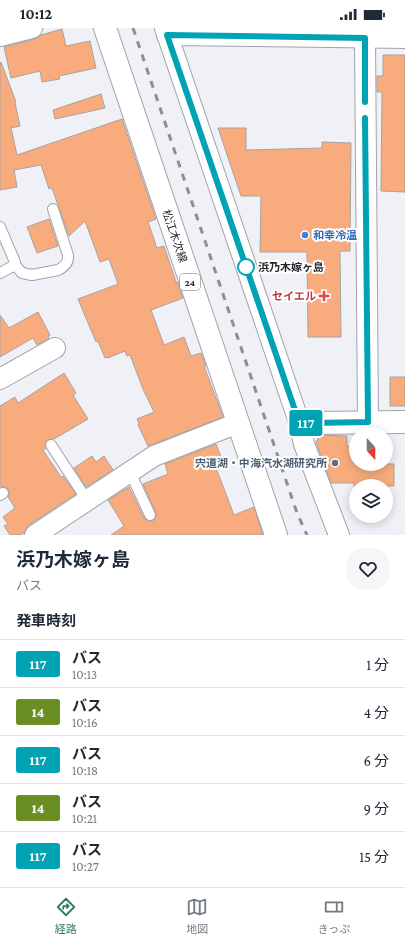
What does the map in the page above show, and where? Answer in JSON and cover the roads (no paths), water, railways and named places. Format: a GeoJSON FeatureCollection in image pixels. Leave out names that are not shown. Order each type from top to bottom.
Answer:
{"type":"FeatureCollection","features":[{"type":"Feature","properties":{"kind":"main road","name":"松江木次線"},"geometry":{"type":"LineString","coordinates":[[105,28],[276,535]]}},
{"type":"Feature","properties":{"kind":"main road"},"geometry":{"type":"LineString","coordinates":[[299,422],[405,422]]}},
{"type":"Feature","properties":{"kind":"street"},"geometry":{"type":"LineString","coordinates":[[0,36],[32,28]]}},
{"type":"Feature","properties":{"kind":"street"},"geometry":{"type":"LineString","coordinates":[[339,535],[304,444],[299,422],[174,32],[405,38]]}},
{"type":"Feature","properties":{"kind":"street"},"geometry":{"type":"LineString","coordinates":[[365,38],[368,422]]}},
{"type":"Feature","properties":{"kind":"street"},"geometry":{"type":"LineString","coordinates":[[0,378],[55,348]]}},
{"type":"Feature","properties":{"kind":"street"},"geometry":{"type":"LineString","coordinates":[[35,535],[154,456],[238,423]]}},
{"type":"Feature","properties":{"kind":"lane"},"geometry":{"type":"LineString","coordinates":[[0,227],[15,265],[22,273],[32,276],[53,272],[61,268],[67,262],[68,255],[53,209]]}},
{"type":"Feature","properties":{"kind":"lane"},"geometry":{"type":"LineString","coordinates":[[0,273],[15,265]]}},
{"type":"Feature","properties":{"kind":"lane"},"geometry":{"type":"LineString","coordinates":[[51,445],[87,500]]}},
{"type":"Feature","properties":{"kind":"lane"},"geometry":{"type":"LineString","coordinates":[[130,472],[150,515]]}},
{"type":"Feature","properties":{"kind":"railway"},"geometry":{"type":"LineString","coordinates":[[133,28],[297,513],[307,535]]}},
{"type":"Feature","properties":{"kind":"place","name":"和幸冷温"},"geometry":{"type":"Point","coordinates":[305,235]}},
{"type":"Feature","properties":{"kind":"place","name":"浜乃木嫁ヶ島"},"geometry":{"type":"Point","coordinates":[246,267]}},
{"type":"Feature","properties":{"kind":"place","name":"セイエル"},"geometry":{"type":"Point","coordinates":[324,296]}},
{"type":"Feature","properties":{"kind":"place","name":"宍道湖・中海汽水湖研究所"},"geometry":{"type":"Point","coordinates":[335,463]}}]}
